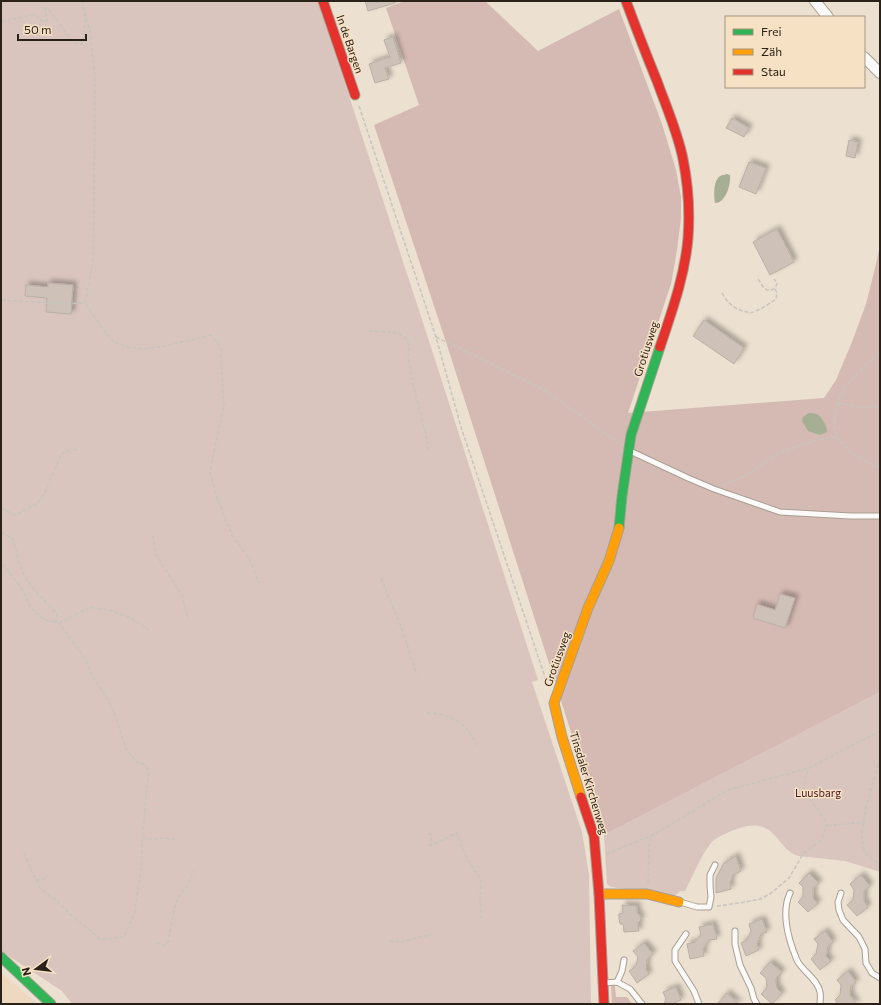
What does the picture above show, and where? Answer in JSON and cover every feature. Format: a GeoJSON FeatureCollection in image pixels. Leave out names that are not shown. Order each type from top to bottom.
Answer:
{"type":"FeatureCollection","features":[{"type":"Feature","properties":{"kind":"street","name":"In de Bargen"},"geometry":{"type":"LineString","coordinates":[[323,1],[355,95]]}},
{"type":"Feature","properties":{"kind":"street","name":"Grotiusweg"},"geometry":{"type":"LineString","coordinates":[[554,703],[588,608],[614,547],[619,529],[622,496],[631,435],[676,299],[682,275],[688,238],[688,193],[683,158],[669,115],[626,1]]}},
{"type":"Feature","properties":{"kind":"street"},"geometry":{"type":"LineString","coordinates":[[815,1],[827,16]]}},
{"type":"Feature","properties":{"kind":"street"},"geometry":{"type":"LineString","coordinates":[[865,58],[880,73]]}},
{"type":"Feature","properties":{"kind":"street","name":"Tinsdaler Kirchenweg"},"geometry":{"type":"LineString","coordinates":[[554,703],[562,737],[594,836],[599,894],[604,1004]]}},
{"type":"Feature","properties":{"kind":"street"},"geometry":{"type":"LineString","coordinates":[[599,894],[647,894],[679,902]]}},
{"type":"Feature","properties":{"kind":"street"},"geometry":{"type":"LineString","coordinates":[[1,957],[51,1004]]}},
{"type":"Feature","properties":{"kind":"lane"},"geometry":{"type":"LineString","coordinates":[[629,450],[714,489],[780,512],[880,516]]}},
{"type":"Feature","properties":{"kind":"lane"},"geometry":{"type":"LineString","coordinates":[[679,902],[697,907],[709,907],[711,897],[710,875],[714,865]]}},
{"type":"Feature","properties":{"kind":"lane"},"geometry":{"type":"LineString","coordinates":[[790,893],[787,899],[786,919],[792,946],[797,961],[814,980],[820,991],[820,1004]]}},
{"type":"Feature","properties":{"kind":"lane"},"geometry":{"type":"LineString","coordinates":[[841,893],[838,902],[839,910],[844,920],[859,937],[864,949],[866,963],[872,973],[880,978]]}},
{"type":"Feature","properties":{"kind":"lane"},"geometry":{"type":"LineString","coordinates":[[735,931],[735,944],[740,965],[757,1004]]}},
{"type":"Feature","properties":{"kind":"lane"},"geometry":{"type":"LineString","coordinates":[[686,934],[675,950],[675,961],[694,991],[699,1004]]}},
{"type":"Feature","properties":{"kind":"lane"},"geometry":{"type":"LineString","coordinates":[[617,982],[622,971],[624,960]]}},
{"type":"Feature","properties":{"kind":"lane"},"geometry":{"type":"LineString","coordinates":[[603,983],[617,982],[630,989],[642,1004]]}},
{"type":"Feature","properties":{"kind":"path"},"geometry":{"type":"LineString","coordinates":[[82,1],[90,31],[95,79],[93,261],[85,303],[102,328],[114,342],[128,347],[144,349],[165,346],[211,335],[220,346],[224,404],[210,472],[216,495],[232,535],[250,560],[259,583]]}},
{"type":"Feature","properties":{"kind":"path"},"geometry":{"type":"LineString","coordinates":[[1,22],[34,14],[44,22],[47,20],[45,9],[47,8],[73,43],[82,44],[85,24],[83,6]]}},
{"type":"Feature","properties":{"kind":"path"},"geometry":{"type":"LineString","coordinates":[[355,95],[436,337],[461,427],[549,688]]}},
{"type":"Feature","properties":{"kind":"path"},"geometry":{"type":"LineString","coordinates":[[758,279],[762,286],[767,290],[775,289]]}},
{"type":"Feature","properties":{"kind":"path"},"geometry":{"type":"LineString","coordinates":[[722,292],[733,307],[750,313],[776,299],[777,293],[775,289],[777,283],[774,279]]}},
{"type":"Feature","properties":{"kind":"path"},"geometry":{"type":"LineString","coordinates":[[1,300],[54,304],[85,303]]}},
{"type":"Feature","properties":{"kind":"path"},"geometry":{"type":"LineString","coordinates":[[369,331],[402,334],[409,345],[408,355],[412,380],[427,440],[428,450]]}},
{"type":"Feature","properties":{"kind":"path"},"geometry":{"type":"LineString","coordinates":[[436,337],[546,391],[629,450]]}},
{"type":"Feature","properties":{"kind":"path"},"geometry":{"type":"LineString","coordinates":[[880,352],[859,371],[842,393],[836,408],[835,423],[836,437],[850,451],[865,461],[880,468]]}},
{"type":"Feature","properties":{"kind":"path"},"geometry":{"type":"LineString","coordinates":[[838,403],[862,407],[880,406]]}},
{"type":"Feature","properties":{"kind":"path"},"geometry":{"type":"LineString","coordinates":[[714,489],[747,475],[779,453],[817,440],[836,437]]}},
{"type":"Feature","properties":{"kind":"path"},"geometry":{"type":"LineString","coordinates":[[1,508],[15,515],[38,503],[44,494],[62,454],[67,450],[70,451],[78,449]]}},
{"type":"Feature","properties":{"kind":"path"},"geometry":{"type":"LineString","coordinates":[[1,532],[13,538],[19,563],[25,577],[36,592],[57,614],[57,623],[86,660],[93,678],[106,696],[115,714],[126,749],[136,761],[145,765],[149,771],[145,800],[141,868],[135,911],[124,937],[101,940],[74,918],[58,902],[40,888],[22,849]]}},
{"type":"Feature","properties":{"kind":"path"},"geometry":{"type":"LineString","coordinates":[[153,536],[156,555],[182,595],[188,619]]}},
{"type":"Feature","properties":{"kind":"path"},"geometry":{"type":"LineString","coordinates":[[1,565],[5,567],[22,588],[31,608],[45,620],[57,623],[91,607],[112,611],[131,618],[149,630]]}},
{"type":"Feature","properties":{"kind":"path"},"geometry":{"type":"LineString","coordinates":[[381,578],[403,632],[417,675]]}},
{"type":"Feature","properties":{"kind":"path"},"geometry":{"type":"LineString","coordinates":[[427,713],[439,713],[463,725],[471,735],[477,747]]}},
{"type":"Feature","properties":{"kind":"path"},"geometry":{"type":"LineString","coordinates":[[596,856],[608,853],[652,835],[728,790],[809,768],[880,731]]}},
{"type":"Feature","properties":{"kind":"path"},"geometry":{"type":"LineString","coordinates":[[880,759],[871,787],[864,822],[862,845],[864,852],[880,865]]}},
{"type":"Feature","properties":{"kind":"path"},"geometry":{"type":"LineString","coordinates":[[709,907],[746,902],[760,899],[770,894],[789,878],[804,854],[820,841],[827,826],[823,817],[810,799],[804,786],[805,777],[809,768]]}},
{"type":"Feature","properties":{"kind":"path"},"geometry":{"type":"LineString","coordinates":[[827,826],[864,822]]}},
{"type":"Feature","properties":{"kind":"path"},"geometry":{"type":"LineString","coordinates":[[429,833],[432,835],[430,844],[434,844],[456,833],[470,864],[481,879],[481,918]]}},
{"type":"Feature","properties":{"kind":"path"},"geometry":{"type":"LineString","coordinates":[[647,894],[649,846],[652,835]]}},
{"type":"Feature","properties":{"kind":"path"},"geometry":{"type":"LineString","coordinates":[[142,838],[166,838],[177,840]]}},
{"type":"Feature","properties":{"kind":"path"},"geometry":{"type":"LineString","coordinates":[[157,943],[166,946],[176,903],[188,885],[194,870]]}},
{"type":"Feature","properties":{"kind":"path"},"geometry":{"type":"LineString","coordinates":[[36,880],[42,880],[48,875]]}},
{"type":"Feature","properties":{"kind":"path"},"geometry":{"type":"LineString","coordinates":[[389,941],[401,942],[433,934]]}},
{"type":"Feature","properties":{"kind":"shaded area"},"geometry":{"type":"Polygon","coordinates":[[[405,1],[485,1],[538,51],[619,9],[662,124],[676,170],[681,197],[681,218],[671,284],[628,413],[824,398],[836,380],[866,304],[880,245],[880,692],[604,835],[447,345],[374,125],[419,105],[386,8],[405,1]]]}},
{"type":"Feature","properties":{"kind":"shaded area"},"geometry":{"type":"Polygon","coordinates":[[[727,174],[730,175],[729,188],[725,197],[719,202],[715,203],[715,183],[720,176],[727,174]]]}},
{"type":"Feature","properties":{"kind":"shaded area"},"geometry":{"type":"Polygon","coordinates":[[[809,413],[818,415],[822,419],[827,432],[820,435],[808,431],[802,421],[803,417],[809,413]]]}},
{"type":"Feature","properties":{"kind":"shaded area"},"geometry":{"type":"Polygon","coordinates":[[[1,972],[3,974],[37,1004],[1,1004],[1,972]]]}},
{"type":"Feature","properties":{"kind":"shaded area"},"geometry":{"type":"Polygon","coordinates":[[[611,986],[615,986],[616,997],[627,997],[632,1004],[612,1004],[611,986]]]}},
{"type":"Feature","properties":{"kind":"green space"},"geometry":{"type":"Polygon","coordinates":[[[1,1],[318,1],[538,680],[532,682],[582,832],[589,875],[591,1004],[72,1004],[62,991],[1,951],[1,1]]]}},
{"type":"Feature","properties":{"kind":"green space","name":"Luusbarg"},"geometry":{"type":"Polygon","coordinates":[[[880,692],[880,872],[845,861],[799,856],[790,852],[770,831],[760,826],[750,826],[734,830],[713,841],[704,853],[685,891],[680,891],[675,896],[611,887],[607,884],[604,835],[880,692]]]}},
{"type":"Feature","properties":{"kind":"building"},"geometry":{"type":"Polygon","coordinates":[[[365,1],[395,1],[395,3],[368,11],[365,1]]]}},
{"type":"Feature","properties":{"kind":"building"},"geometry":{"type":"Polygon","coordinates":[[[393,37],[401,63],[385,68],[389,79],[375,83],[369,64],[390,57],[384,40],[393,37]]]}},
{"type":"Feature","properties":{"kind":"building"},"geometry":{"type":"Polygon","coordinates":[[[732,118],[749,128],[744,137],[726,128],[732,118]]]}},
{"type":"Feature","properties":{"kind":"building"},"geometry":{"type":"Polygon","coordinates":[[[849,140],[858,142],[855,158],[846,156],[849,140]]]}},
{"type":"Feature","properties":{"kind":"building"},"geometry":{"type":"Polygon","coordinates":[[[749,162],[766,168],[756,194],[739,187],[749,162]]]}},
{"type":"Feature","properties":{"kind":"building"},"geometry":{"type":"Polygon","coordinates":[[[777,229],[794,262],[770,275],[753,242],[777,229]]]}},
{"type":"Feature","properties":{"kind":"building"},"geometry":{"type":"Polygon","coordinates":[[[48,283],[73,285],[71,314],[46,312],[47,298],[25,296],[26,285],[48,287],[48,283]]]}},
{"type":"Feature","properties":{"kind":"building"},"geometry":{"type":"Polygon","coordinates":[[[704,320],[744,348],[734,364],[693,336],[704,320]]]}},
{"type":"Feature","properties":{"kind":"building"},"geometry":{"type":"Polygon","coordinates":[[[780,594],[795,598],[785,628],[753,618],[757,604],[775,610],[780,594]]]}},
{"type":"Feature","properties":{"kind":"building"},"geometry":{"type":"Polygon","coordinates":[[[736,856],[741,871],[733,875],[730,882],[731,889],[716,893],[716,878],[724,863],[736,856]]]}},
{"type":"Feature","properties":{"kind":"building"},"geometry":{"type":"Polygon","coordinates":[[[809,873],[819,883],[813,888],[813,898],[818,903],[808,912],[798,902],[803,897],[803,887],[799,883],[809,873]]]}},
{"type":"Feature","properties":{"kind":"building"},"geometry":{"type":"Polygon","coordinates":[[[861,875],[870,886],[864,891],[864,901],[868,907],[857,916],[847,905],[853,900],[854,890],[850,884],[861,875]]]}},
{"type":"Feature","properties":{"kind":"building"},"geometry":{"type":"Polygon","coordinates":[[[622,905],[637,906],[637,913],[641,918],[638,923],[639,931],[624,932],[623,924],[620,924],[619,919],[619,914],[623,913],[622,905]]]}},
{"type":"Feature","properties":{"kind":"building"},"geometry":{"type":"Polygon","coordinates":[[[762,919],[767,932],[761,934],[757,944],[759,950],[746,956],[741,943],[747,940],[751,931],[749,924],[762,919]]]}},
{"type":"Feature","properties":{"kind":"building"},"geometry":{"type":"Polygon","coordinates":[[[713,924],[717,939],[709,940],[703,949],[704,956],[690,959],[687,944],[695,942],[701,935],[699,927],[713,924]]]}},
{"type":"Feature","properties":{"kind":"building"},"geometry":{"type":"Polygon","coordinates":[[[825,931],[833,942],[828,946],[826,956],[831,961],[820,970],[811,959],[816,954],[818,944],[814,939],[825,931]]]}},
{"type":"Feature","properties":{"kind":"building"},"geometry":{"type":"Polygon","coordinates":[[[644,943],[653,954],[647,959],[646,969],[649,974],[637,983],[629,971],[636,966],[638,957],[633,951],[644,943]]]}},
{"type":"Feature","properties":{"kind":"building"},"geometry":{"type":"Polygon","coordinates":[[[770,962],[782,972],[776,978],[776,983],[777,988],[782,993],[772,1004],[761,994],[767,988],[766,978],[760,973],[770,962]]]}},
{"type":"Feature","properties":{"kind":"building"},"geometry":{"type":"Polygon","coordinates":[[[848,971],[856,982],[851,986],[850,995],[857,1004],[838,1004],[835,1000],[840,995],[841,985],[837,980],[848,971]]]}},
{"type":"Feature","properties":{"kind":"building"},"geometry":{"type":"Polygon","coordinates":[[[676,987],[681,1000],[672,1004],[664,1004],[666,999],[663,992],[676,987]]]}},
{"type":"Feature","properties":{"kind":"building"},"geometry":{"type":"Polygon","coordinates":[[[727,993],[739,1004],[717,1004],[727,993]]]}},
{"type":"Feature","properties":{"kind":"traffic: fast"},"geometry":{"type":"LineString","coordinates":[[619,528],[631,435],[660,347]]}},
{"type":"Feature","properties":{"kind":"traffic: fast"},"geometry":{"type":"LineString","coordinates":[[1,957],[51,1004]]}},
{"type":"Feature","properties":{"kind":"traffic: slow"},"geometry":{"type":"LineString","coordinates":[[581,797],[562,737],[554,703],[588,608],[609,561],[619,528]]}},
{"type":"Feature","properties":{"kind":"traffic: slow"},"geometry":{"type":"LineString","coordinates":[[599,894],[647,894],[679,902]]}},
{"type":"Feature","properties":{"kind":"traffic: jam"},"geometry":{"type":"LineString","coordinates":[[323,1],[355,95]]}},
{"type":"Feature","properties":{"kind":"traffic: jam"},"geometry":{"type":"LineString","coordinates":[[626,1],[675,129],[683,159],[689,208],[688,238],[684,266],[660,347]]}},
{"type":"Feature","properties":{"kind":"traffic: jam"},"geometry":{"type":"LineString","coordinates":[[581,797],[594,836],[599,894],[604,1004]]}}]}
